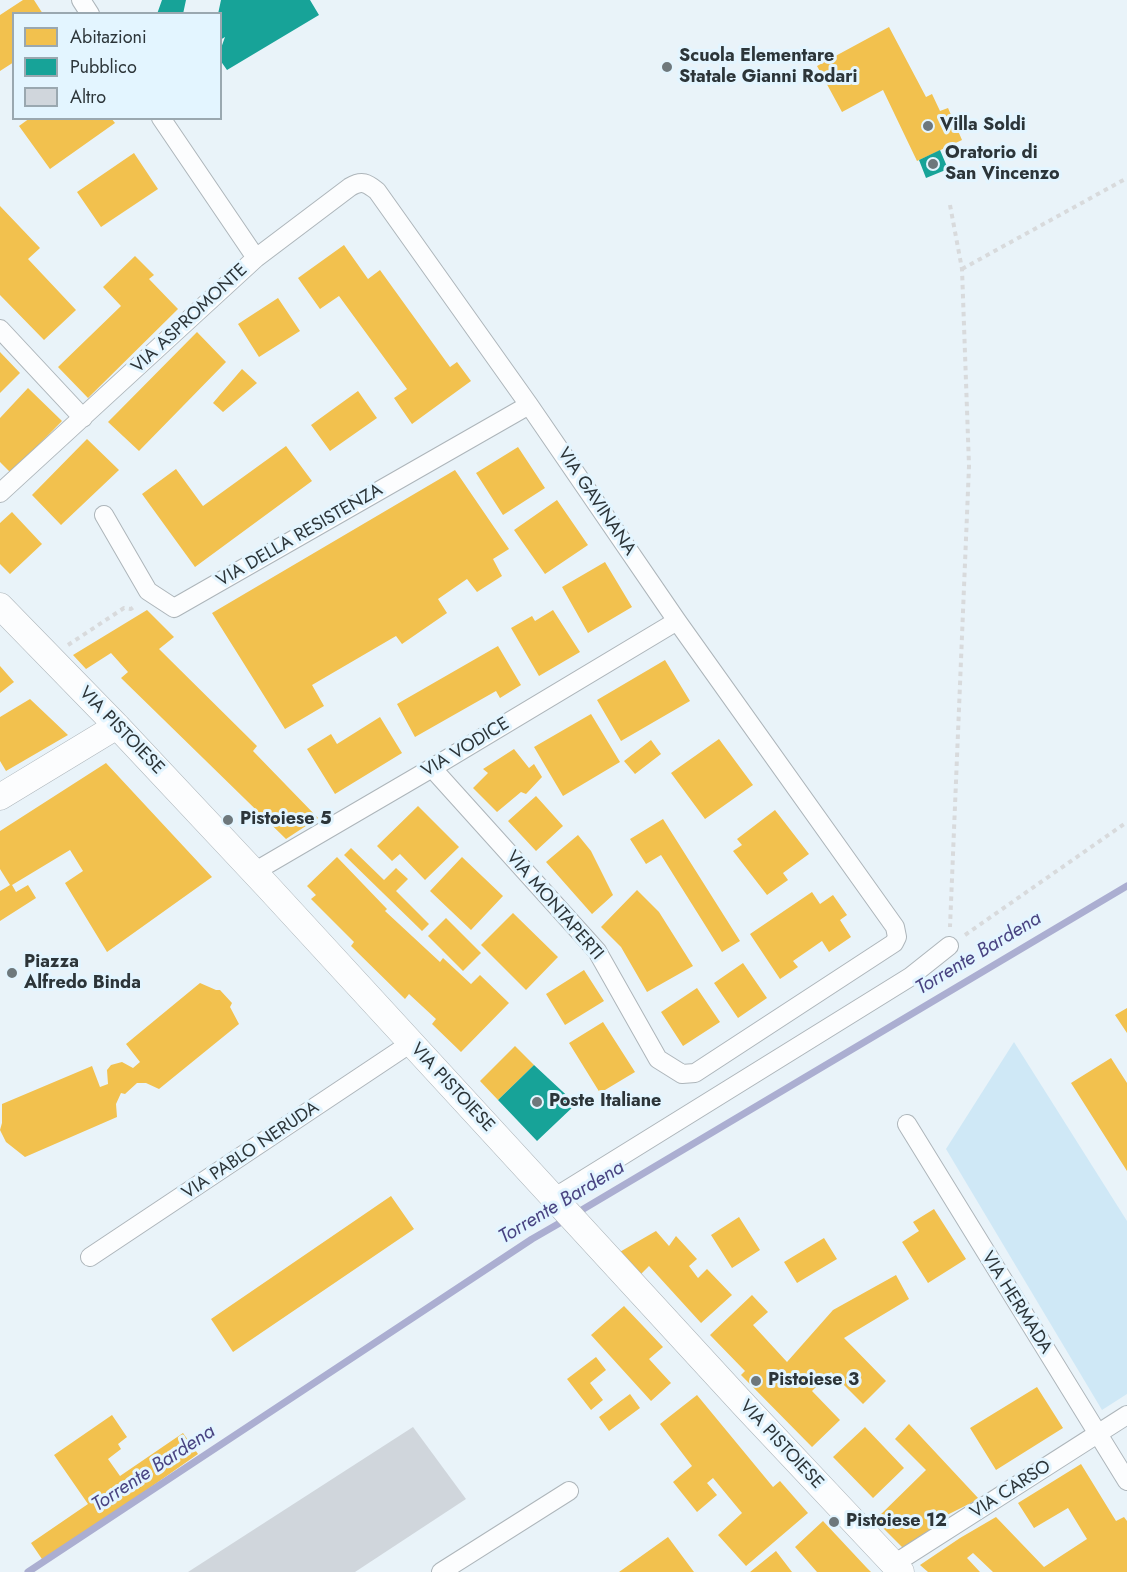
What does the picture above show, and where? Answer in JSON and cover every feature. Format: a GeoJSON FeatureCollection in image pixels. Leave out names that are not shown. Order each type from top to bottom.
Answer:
{"type":"FeatureCollection","features":[{"type":"Feature","properties":{"kind":"main road","name":"VIA PISTOIESE"},"geometry":{"type":"LineString","coordinates":[[0,606],[254,872],[822,1490],[898,1568]]}},
{"type":"Feature","properties":{"kind":"main road"},"geometry":{"type":"LineString","coordinates":[[0,797],[117,726]]}},
{"type":"Feature","properties":{"kind":"street","name":"VIA ASPROMONTE"},"geometry":{"type":"LineString","coordinates":[[0,493],[256,258],[162,120]]}},
{"type":"Feature","properties":{"kind":"street","name":"VIA GAVINANA"},"geometry":{"type":"LineString","coordinates":[[256,258],[358,182],[366,183],[377,191],[529,405],[677,621],[895,927],[897,937]]}},
{"type":"Feature","properties":{"kind":"street"},"geometry":{"type":"LineString","coordinates":[[0,329],[83,418]]}},
{"type":"Feature","properties":{"kind":"street","name":"VIA DELLA RESISTENZA"},"geometry":{"type":"LineString","coordinates":[[154,595],[174,608],[529,405]]}},
{"type":"Feature","properties":{"kind":"street"},"geometry":{"type":"LineString","coordinates":[[104,515],[148,591],[154,595]]}},
{"type":"Feature","properties":{"kind":"street","name":"VIA VODICE"},"geometry":{"type":"LineString","coordinates":[[254,872],[677,621]]}},
{"type":"Feature","properties":{"kind":"street","name":"VIA MONTAPERTI"},"geometry":{"type":"LineString","coordinates":[[432,768],[597,951],[658,1059],[682,1074],[695,1073],[894,943],[897,937]]}},
{"type":"Feature","properties":{"kind":"street"},"geometry":{"type":"LineString","coordinates":[[558,1202],[565,1191],[910,977],[949,946]]}},
{"type":"Feature","properties":{"kind":"street","name":"VIA PABLO NERUDA"},"geometry":{"type":"LineString","coordinates":[[90,1257],[411,1043]]}},
{"type":"Feature","properties":{"kind":"street","name":"VIA HERMADA"},"geometry":{"type":"LineString","coordinates":[[907,1124],[1127,1481]]}},
{"type":"Feature","properties":{"kind":"street","name":"VIA CARSO"},"geometry":{"type":"LineString","coordinates":[[898,1568],[1127,1415]]}},
{"type":"Feature","properties":{"kind":"street"},"geometry":{"type":"LineString","coordinates":[[441,1572],[569,1491]]}},
{"type":"Feature","properties":{"kind":"path"},"geometry":{"type":"LineString","coordinates":[[962,269],[1127,178]]}},
{"type":"Feature","properties":{"kind":"path"},"geometry":{"type":"LineString","coordinates":[[949,946],[969,465],[962,269],[950,205]]}},
{"type":"Feature","properties":{"kind":"path"},"geometry":{"type":"LineString","coordinates":[[51,658],[123,608],[131,609],[154,595]]}},
{"type":"Feature","properties":{"kind":"path"},"geometry":{"type":"LineString","coordinates":[[949,946],[1127,822]]}},
{"type":"Feature","properties":{"kind":"shaded area"},"geometry":{"type":"Polygon","coordinates":[[[1014,1042],[1127,1221],[1127,1394],[1102,1410],[946,1149],[1014,1042]]]}},
{"type":"Feature","properties":{"kind":"building: Abitazioni"},"geometry":{"type":"Polygon","coordinates":[[[23,0],[34,0],[42,12],[12,12],[12,63],[0,71],[0,15],[23,0]]]}},
{"type":"Feature","properties":{"kind":"building: Abitazioni"},"geometry":{"type":"Polygon","coordinates":[[[889,27],[926,97],[932,94],[940,111],[948,108],[962,140],[917,161],[883,90],[842,112],[817,66],[889,27]]]}},
{"type":"Feature","properties":{"kind":"building: Abitazioni"},"geometry":{"type":"Polygon","coordinates":[[[27,120],[113,120],[115,123],[50,169],[19,126],[27,120]]]}},
{"type":"Feature","properties":{"kind":"building: Abitazioni"},"geometry":{"type":"Polygon","coordinates":[[[134,153],[158,189],[101,227],[77,192],[134,153]]]}},
{"type":"Feature","properties":{"kind":"building: Abitazioni"},"geometry":{"type":"Polygon","coordinates":[[[0,206],[40,248],[28,259],[76,310],[44,340],[0,295],[0,206]]]}},
{"type":"Feature","properties":{"kind":"building: Abitazioni"},"geometry":{"type":"Polygon","coordinates":[[[344,245],[368,279],[380,270],[450,367],[457,362],[471,381],[412,424],[394,398],[407,389],[339,296],[320,309],[298,278],[344,245]]]}},
{"type":"Feature","properties":{"kind":"building: Abitazioni"},"geometry":{"type":"Polygon","coordinates":[[[135,256],[154,275],[149,279],[178,309],[88,398],[58,367],[121,306],[103,287],[135,256]]]}},
{"type":"Feature","properties":{"kind":"building: Abitazioni"},"geometry":{"type":"Polygon","coordinates":[[[278,298],[300,331],[259,357],[238,324],[278,298]]]}},
{"type":"Feature","properties":{"kind":"building: Abitazioni"},"geometry":{"type":"Polygon","coordinates":[[[197,332],[226,362],[139,451],[108,422],[197,332]]]}},
{"type":"Feature","properties":{"kind":"building: Abitazioni"},"geometry":{"type":"Polygon","coordinates":[[[0,352],[20,373],[0,393],[0,352]]]}},
{"type":"Feature","properties":{"kind":"building: Abitazioni"},"geometry":{"type":"Polygon","coordinates":[[[242,369],[257,383],[223,412],[213,403],[242,369]]]}},
{"type":"Feature","properties":{"kind":"building: Abitazioni"},"geometry":{"type":"Polygon","coordinates":[[[28,388],[62,421],[11,473],[0,462],[0,418],[28,388]]]}},
{"type":"Feature","properties":{"kind":"building: Abitazioni"},"geometry":{"type":"Polygon","coordinates":[[[358,391],[377,418],[330,451],[311,425],[358,391]]]}},
{"type":"Feature","properties":{"kind":"building: Abitazioni"},"geometry":{"type":"Polygon","coordinates":[[[87,439],[119,470],[61,525],[32,495],[87,439]]]}},
{"type":"Feature","properties":{"kind":"building: Abitazioni"},"geometry":{"type":"Polygon","coordinates":[[[286,446],[312,481],[195,567],[142,494],[176,469],[203,506],[286,446]]]}},
{"type":"Feature","properties":{"kind":"building: Abitazioni"},"geometry":{"type":"Polygon","coordinates":[[[518,447],[545,488],[503,515],[476,473],[518,447]]]}},
{"type":"Feature","properties":{"kind":"building: Abitazioni"},"geometry":{"type":"Polygon","coordinates":[[[455,470],[509,549],[493,559],[502,576],[477,592],[467,579],[438,599],[447,613],[402,644],[396,636],[312,685],[324,706],[285,729],[212,613],[455,470]]]}},
{"type":"Feature","properties":{"kind":"building: Abitazioni"},"geometry":{"type":"Polygon","coordinates":[[[557,500],[588,545],[545,574],[514,530],[557,500]]]}},
{"type":"Feature","properties":{"kind":"building: Abitazioni"},"geometry":{"type":"Polygon","coordinates":[[[12,512],[42,544],[10,574],[0,564],[0,523],[12,512]]]}},
{"type":"Feature","properties":{"kind":"building: Abitazioni"},"geometry":{"type":"Polygon","coordinates":[[[605,562],[632,607],[588,633],[562,587],[605,562]]]}},
{"type":"Feature","properties":{"kind":"building: Abitazioni"},"geometry":{"type":"Polygon","coordinates":[[[147,610],[174,637],[159,649],[257,746],[253,751],[318,818],[286,839],[121,678],[128,672],[111,653],[86,669],[73,655],[147,610]]]}},
{"type":"Feature","properties":{"kind":"building: Abitazioni"},"geometry":{"type":"Polygon","coordinates":[[[553,610],[580,652],[539,676],[511,628],[532,616],[535,621],[553,610]]]}},
{"type":"Feature","properties":{"kind":"building: Abitazioni"},"geometry":{"type":"Polygon","coordinates":[[[498,646],[521,685],[500,698],[496,691],[415,737],[397,704],[498,646]]]}},
{"type":"Feature","properties":{"kind":"building: Abitazioni"},"geometry":{"type":"Polygon","coordinates":[[[665,660],[690,701],[621,741],[597,700],[665,660]]]}},
{"type":"Feature","properties":{"kind":"building: Abitazioni"},"geometry":{"type":"Polygon","coordinates":[[[0,666],[14,682],[0,693],[0,666]]]}},
{"type":"Feature","properties":{"kind":"building: Abitazioni"},"geometry":{"type":"Polygon","coordinates":[[[30,699],[68,735],[6,771],[0,761],[0,717],[30,699]]]}},
{"type":"Feature","properties":{"kind":"building: Abitazioni"},"geometry":{"type":"Polygon","coordinates":[[[591,714],[620,762],[563,796],[534,747],[591,714]]]}},
{"type":"Feature","properties":{"kind":"building: Abitazioni"},"geometry":{"type":"Polygon","coordinates":[[[380,717],[402,753],[335,794],[307,749],[331,734],[337,744],[380,717]]]}},
{"type":"Feature","properties":{"kind":"building: Abitazioni"},"geometry":{"type":"Polygon","coordinates":[[[719,739],[753,785],[705,819],[671,773],[719,739]]]}},
{"type":"Feature","properties":{"kind":"building: Abitazioni"},"geometry":{"type":"Polygon","coordinates":[[[651,740],[661,754],[635,774],[624,761],[651,740]]]}},
{"type":"Feature","properties":{"kind":"building: Abitazioni"},"geometry":{"type":"Polygon","coordinates":[[[514,749],[529,768],[534,764],[542,777],[526,794],[521,792],[497,812],[473,788],[488,773],[483,769],[514,749]]]}},
{"type":"Feature","properties":{"kind":"building: Abitazioni"},"geometry":{"type":"Polygon","coordinates":[[[106,763],[212,877],[107,952],[65,883],[83,871],[70,850],[12,885],[16,892],[28,885],[36,898],[0,921],[0,891],[10,885],[0,869],[0,831],[106,763]]]}},
{"type":"Feature","properties":{"kind":"building: Abitazioni"},"geometry":{"type":"Polygon","coordinates":[[[536,796],[563,826],[536,851],[508,821],[536,796]]]}},
{"type":"Feature","properties":{"kind":"building: Abitazioni"},"geometry":{"type":"Polygon","coordinates":[[[418,806],[459,847],[425,880],[400,854],[392,861],[377,846],[418,806]]]}},
{"type":"Feature","properties":{"kind":"building: Abitazioni"},"geometry":{"type":"Polygon","coordinates":[[[775,810],[809,854],[783,873],[788,880],[767,895],[733,851],[742,845],[737,839],[775,810]]]}},
{"type":"Feature","properties":{"kind":"building: Abitazioni"},"geometry":{"type":"Polygon","coordinates":[[[663,819],[740,941],[722,952],[661,855],[646,864],[630,839],[663,819]]]}},
{"type":"Feature","properties":{"kind":"building: Abitazioni"},"geometry":{"type":"Polygon","coordinates":[[[578,835],[591,851],[613,895],[592,914],[546,862],[578,835]]]}},
{"type":"Feature","properties":{"kind":"building: Abitazioni"},"geometry":{"type":"Polygon","coordinates":[[[351,848],[384,880],[396,868],[408,879],[396,891],[429,924],[422,931],[344,855],[351,848]]]}},
{"type":"Feature","properties":{"kind":"building: Abitazioni"},"geometry":{"type":"Polygon","coordinates":[[[337,857],[387,909],[385,911],[440,962],[443,958],[471,984],[480,975],[509,1003],[461,1052],[432,1024],[436,1019],[409,994],[405,999],[351,946],[354,942],[311,899],[316,895],[307,886],[337,857]]]}},
{"type":"Feature","properties":{"kind":"building: Abitazioni"},"geometry":{"type":"Polygon","coordinates":[[[462,857],[503,896],[471,930],[430,891],[462,857]]]}},
{"type":"Feature","properties":{"kind":"building: Abitazioni"},"geometry":{"type":"Polygon","coordinates":[[[637,890],[659,912],[693,966],[647,992],[621,947],[601,927],[637,890]]]}},
{"type":"Feature","properties":{"kind":"building: Abitazioni"},"geometry":{"type":"Polygon","coordinates":[[[812,892],[820,904],[833,895],[847,915],[840,920],[851,937],[829,952],[822,941],[793,961],[798,967],[780,979],[750,934],[812,892]]]}},
{"type":"Feature","properties":{"kind":"building: Abitazioni"},"geometry":{"type":"Polygon","coordinates":[[[513,913],[558,957],[526,990],[481,945],[513,913]]]}},
{"type":"Feature","properties":{"kind":"building: Abitazioni"},"geometry":{"type":"Polygon","coordinates":[[[446,918],[481,953],[463,971],[428,936],[446,918]]]}},
{"type":"Feature","properties":{"kind":"building: Abitazioni"},"geometry":{"type":"Polygon","coordinates":[[[743,963],[767,998],[738,1018],[714,983],[743,963]]]}},
{"type":"Feature","properties":{"kind":"building: Abitazioni"},"geometry":{"type":"Polygon","coordinates":[[[584,970],[604,1001],[565,1025],[546,994],[584,970]]]}},
{"type":"Feature","properties":{"kind":"building: Abitazioni"},"geometry":{"type":"Polygon","coordinates":[[[200,983],[220,990],[232,1003],[230,1007],[239,1024],[159,1089],[146,1083],[137,1083],[125,1094],[121,1093],[116,1104],[117,1117],[25,1157],[6,1142],[0,1130],[2,1104],[92,1066],[100,1087],[108,1084],[107,1070],[111,1065],[122,1062],[133,1068],[140,1062],[126,1044],[200,983]]]}},
{"type":"Feature","properties":{"kind":"building: Abitazioni"},"geometry":{"type":"Polygon","coordinates":[[[697,988],[720,1022],[683,1046],[661,1012],[697,988]]]}},
{"type":"Feature","properties":{"kind":"building: Abitazioni"},"geometry":{"type":"Polygon","coordinates":[[[1127,1008],[1127,1033],[1115,1015],[1127,1008]]]}},
{"type":"Feature","properties":{"kind":"building: Abitazioni"},"geometry":{"type":"Polygon","coordinates":[[[603,1022],[635,1072],[600,1093],[569,1043],[603,1022]]]}},
{"type":"Feature","properties":{"kind":"building: Abitazioni"},"geometry":{"type":"Polygon","coordinates":[[[515,1046],[534,1065],[498,1100],[480,1081],[515,1046]]]}},
{"type":"Feature","properties":{"kind":"building: Abitazioni"},"geometry":{"type":"Polygon","coordinates":[[[1111,1058],[1127,1083],[1127,1171],[1071,1083],[1111,1058]]]}},
{"type":"Feature","properties":{"kind":"building: Abitazioni"},"geometry":{"type":"Polygon","coordinates":[[[391,1196],[414,1229],[233,1352],[211,1319],[391,1196]]]}},
{"type":"Feature","properties":{"kind":"building: Abitazioni"},"geometry":{"type":"Polygon","coordinates":[[[934,1209],[966,1259],[928,1283],[902,1242],[919,1231],[913,1222],[934,1209]]]}},
{"type":"Feature","properties":{"kind":"building: Abitazioni"},"geometry":{"type":"Polygon","coordinates":[[[739,1217],[760,1250],[732,1268],[711,1235],[739,1217]]]}},
{"type":"Feature","properties":{"kind":"building: Abitazioni"},"geometry":{"type":"Polygon","coordinates":[[[656,1231],[669,1246],[676,1236],[697,1259],[689,1266],[698,1278],[707,1269],[732,1295],[701,1323],[649,1266],[638,1277],[618,1253],[656,1231]]]}},
{"type":"Feature","properties":{"kind":"building: Abitazioni"},"geometry":{"type":"Polygon","coordinates":[[[824,1238],[837,1259],[797,1283],[784,1262],[824,1238]]]}},
{"type":"Feature","properties":{"kind":"building: Abitazioni"},"geometry":{"type":"Polygon","coordinates":[[[896,1275],[909,1299],[844,1338],[886,1381],[863,1404],[831,1372],[812,1391],[840,1420],[812,1447],[741,1375],[745,1371],[710,1335],[752,1295],[768,1312],[753,1325],[787,1362],[833,1310],[896,1275]]]}},
{"type":"Feature","properties":{"kind":"building: Abitazioni"},"geometry":{"type":"Polygon","coordinates":[[[624,1306],[663,1347],[649,1359],[671,1383],[651,1401],[591,1335],[624,1306]]]}},
{"type":"Feature","properties":{"kind":"building: Abitazioni"},"geometry":{"type":"Polygon","coordinates":[[[596,1357],[606,1370],[590,1383],[603,1400],[591,1410],[567,1379],[596,1357]]]}},
{"type":"Feature","properties":{"kind":"building: Abitazioni"},"geometry":{"type":"Polygon","coordinates":[[[1037,1387],[1063,1428],[996,1470],[970,1428],[1037,1387]]]}},
{"type":"Feature","properties":{"kind":"building: Abitazioni"},"geometry":{"type":"Polygon","coordinates":[[[630,1394],[640,1408],[609,1431],[599,1417],[630,1394]]]}},
{"type":"Feature","properties":{"kind":"building: Abitazioni"},"geometry":{"type":"Polygon","coordinates":[[[697,1395],[773,1487],[780,1481],[808,1513],[746,1566],[718,1535],[742,1513],[713,1478],[707,1483],[717,1495],[697,1512],[673,1482],[692,1466],[660,1424],[697,1395]]]}},
{"type":"Feature","properties":{"kind":"building: Abitazioni"},"geometry":{"type":"Polygon","coordinates":[[[112,1415],[127,1437],[118,1444],[121,1449],[108,1459],[120,1476],[183,1433],[198,1454],[44,1562],[31,1543],[88,1504],[54,1455],[112,1415]]]}},
{"type":"Feature","properties":{"kind":"building: Abitazioni"},"geometry":{"type":"Polygon","coordinates":[[[909,1424],[979,1499],[937,1520],[942,1525],[903,1548],[875,1520],[926,1470],[895,1439],[909,1424]]]}},
{"type":"Feature","properties":{"kind":"building: Abitazioni"},"geometry":{"type":"Polygon","coordinates":[[[865,1427],[904,1468],[873,1498],[833,1457],[865,1427]]]}},
{"type":"Feature","properties":{"kind":"building: Abitazioni"},"geometry":{"type":"Polygon","coordinates":[[[1081,1464],[1116,1521],[1124,1517],[1127,1521],[1127,1572],[993,1572],[973,1553],[967,1558],[980,1572],[928,1572],[920,1565],[996,1517],[1044,1567],[1087,1539],[1068,1508],[1034,1528],[1018,1503],[1081,1464]]]}},
{"type":"Feature","properties":{"kind":"building: Abitazioni"},"geometry":{"type":"Polygon","coordinates":[[[823,1521],[871,1572],[817,1572],[795,1547],[823,1521]]]}},
{"type":"Feature","properties":{"kind":"building: Abitazioni"},"geometry":{"type":"Polygon","coordinates":[[[668,1537],[694,1572],[619,1572],[668,1537]]]}},
{"type":"Feature","properties":{"kind":"building: Abitazioni"},"geometry":{"type":"Polygon","coordinates":[[[776,1551],[792,1572],[750,1572],[776,1551]]]}},
{"type":"Feature","properties":{"kind":"building: Pubblico"},"geometry":{"type":"Polygon","coordinates":[[[162,0],[186,0],[183,12],[158,12],[162,0]]]}},
{"type":"Feature","properties":{"kind":"building: Pubblico"},"geometry":{"type":"Polygon","coordinates":[[[221,0],[310,0],[319,15],[227,70],[222,63],[222,45],[225,37],[222,39],[222,12],[218,12],[221,0]]]}},
{"type":"Feature","properties":{"kind":"building: Pubblico","name":"Oratorio di San Vincenzo"},"geometry":{"type":"Polygon","coordinates":[[[940,150],[948,169],[926,178],[919,160],[940,150]]]}},
{"type":"Feature","properties":{"kind":"building: Pubblico","name":"Poste Italiane"},"geometry":{"type":"Polygon","coordinates":[[[534,1065],[576,1104],[537,1141],[498,1100],[534,1065]]]}},
{"type":"Feature","properties":{"kind":"building: Altro"},"geometry":{"type":"Polygon","coordinates":[[[413,1427],[466,1499],[355,1572],[188,1572],[413,1427]]]}},
{"type":"Feature","properties":{"kind":"waterway","name":"Torrente Bardena"},"geometry":{"type":"LineString","coordinates":[[575,1214],[1127,886]]}},
{"type":"Feature","properties":{"kind":"waterway","name":"Torrente Bardena"},"geometry":{"type":"LineString","coordinates":[[28,1572],[532,1239],[565,1220]]}},
{"type":"Feature","properties":{"kind":"place","name":"Scuola Elementare Statale Gianni Rodari"},"geometry":{"type":"Point","coordinates":[667,67]}},
{"type":"Feature","properties":{"kind":"place","name":"Villa Soldi"},"geometry":{"type":"Point","coordinates":[928,126]}},
{"type":"Feature","properties":{"kind":"place","name":"Oratorio di San Vincenzo"},"geometry":{"type":"Point","coordinates":[933,164]}},
{"type":"Feature","properties":{"kind":"place","name":"Pistoiese 5"},"geometry":{"type":"Point","coordinates":[228,820]}},
{"type":"Feature","properties":{"kind":"place","name":"Piazza Alfredo Binda"},"geometry":{"type":"Point","coordinates":[12,973]}},
{"type":"Feature","properties":{"kind":"place","name":"Poste Italiane"},"geometry":{"type":"Point","coordinates":[537,1102]}},
{"type":"Feature","properties":{"kind":"place","name":"Pistoiese 3"},"geometry":{"type":"Point","coordinates":[756,1381]}},
{"type":"Feature","properties":{"kind":"place","name":"Pistoiese 12"},"geometry":{"type":"Point","coordinates":[834,1522]}}]}
